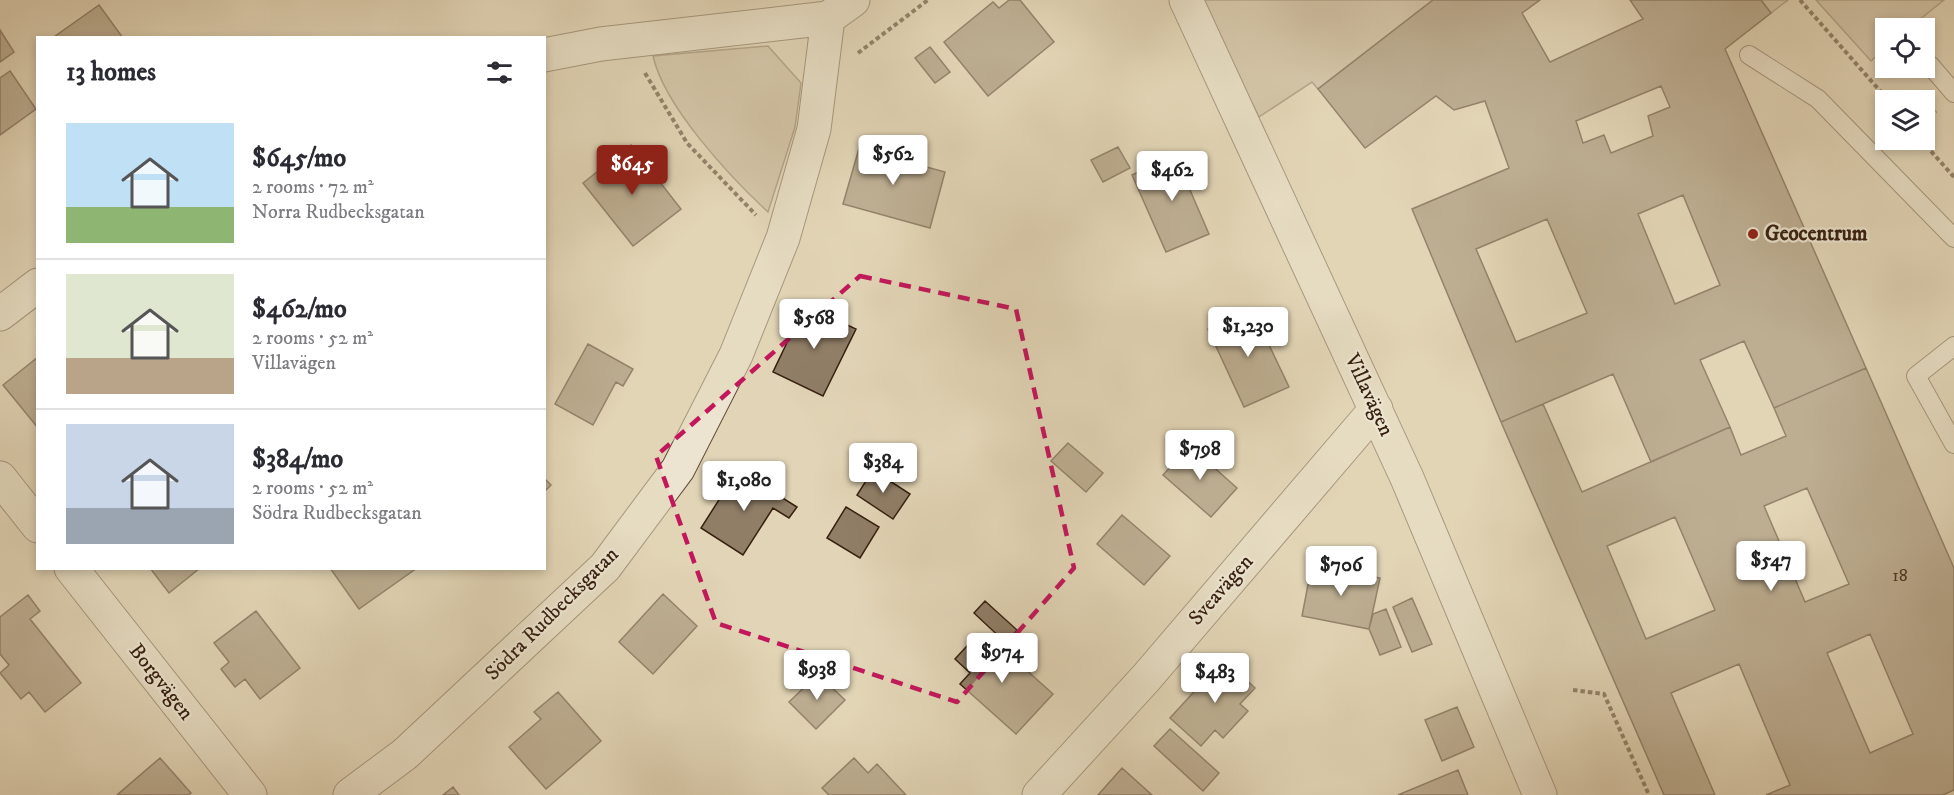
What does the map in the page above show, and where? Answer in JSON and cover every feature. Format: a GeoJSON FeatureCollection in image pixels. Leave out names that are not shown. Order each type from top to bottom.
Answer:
{"type":"FeatureCollection","features":[{"type":"Feature","properties":{"kind":"street","name":"Villavägen"},"geometry":{"type":"LineString","coordinates":[[1186,0],[1376,409],[1540,795]]}},
{"type":"Feature","properties":{"kind":"street","name":"Södra Rudbecksgatan"},"geometry":{"type":"LineString","coordinates":[[350,795],[405,754],[605,567],[678,469],[736,355],[782,242],[814,129],[820,83],[840,9]]}},
{"type":"Feature","properties":{"kind":"street"},"geometry":{"type":"LineString","coordinates":[[546,55],[840,9]]}},
{"type":"Feature","properties":{"kind":"street"},"geometry":{"type":"LineString","coordinates":[[0,314],[36,287]]}},
{"type":"Feature","properties":{"kind":"street","name":"Sveavägen"},"geometry":{"type":"LineString","coordinates":[[1039,795],[1146,678],[1376,409]]}},
{"type":"Feature","properties":{"kind":"street"},"geometry":{"type":"LineString","coordinates":[[0,478],[36,523]]}},
{"type":"Feature","properties":{"kind":"street","name":"Borgvägen"},"geometry":{"type":"LineString","coordinates":[[73,570],[250,795]]}},
{"type":"Feature","properties":{"kind":"lane"},"geometry":{"type":"LineString","coordinates":[[1749,55],[1818,99],[1954,238]]}},
{"type":"Feature","properties":{"kind":"lane"},"geometry":{"type":"LineString","coordinates":[[1935,71],[1954,93]]}},
{"type":"Feature","properties":{"kind":"lane"},"geometry":{"type":"LineString","coordinates":[[1954,346],[1916,376],[1954,444]]}},
{"type":"Feature","properties":{"kind":"path"},"geometry":{"type":"LineString","coordinates":[[820,83],[928,0]]}},
{"type":"Feature","properties":{"kind":"path"},"geometry":{"type":"LineString","coordinates":[[1800,0],[1879,90]]}},
{"type":"Feature","properties":{"kind":"path"},"geometry":{"type":"LineString","coordinates":[[626,41],[687,143],[782,242]]}},
{"type":"Feature","properties":{"kind":"path"},"geometry":{"type":"LineString","coordinates":[[1931,150],[1954,177]]}},
{"type":"Feature","properties":{"kind":"path"},"geometry":{"type":"LineString","coordinates":[[1573,690],[1604,694],[1649,795]]}},
{"type":"Feature","properties":{"kind":"highlighted area"},"geometry":{"type":"Polygon","coordinates":[[[860,276],[1016,309],[1074,568],[957,702],[716,623],[656,456],[860,276]]]}},
{"type":"Feature","properties":{"kind":"shaded area"},"geometry":{"type":"Polygon","coordinates":[[[1201,0],[1433,0],[1318,89],[1312,82],[1259,117],[1201,0]]]}},
{"type":"Feature","properties":{"kind":"shaded area"},"geometry":{"type":"Polygon","coordinates":[[[1761,0],[1788,0],[1771,13],[1761,0]]]}},
{"type":"Feature","properties":{"kind":"shaded area"},"geometry":{"type":"Polygon","coordinates":[[[1816,0],[1944,0],[1922,18],[1875,18],[1875,57],[1871,61],[1816,0]]]}},
{"type":"Feature","properties":{"kind":"shaded area"},"geometry":{"type":"Polygon","coordinates":[[[768,46],[801,83],[795,127],[768,212],[700,140],[670,97],[653,56],[768,46]]]}},
{"type":"Feature","properties":{"kind":"building"},"geometry":{"type":"Polygon","coordinates":[[[1009,0],[1020,0],[1054,42],[988,96],[944,42],[993,2],[999,8],[1009,0]]]}},
{"type":"Feature","properties":{"kind":"building","name":"Geocentrum"},"geometry":{"type":"Polygon","coordinates":[[[1433,0],[1540,0],[1522,13],[1550,62],[1643,19],[1630,0],[1761,0],[1771,13],[1725,49],[1866,368],[1774,408],[1744,341],[1700,360],[1730,427],[1651,462],[1613,374],[1501,422],[1412,209],[1509,168],[1485,101],[1454,110],[1436,96],[1365,148],[1318,89],[1433,0]],[[1661,86],[1576,121],[1583,143],[1604,135],[1611,153],[1653,136],[1648,116],[1670,107],[1661,86]],[[1683,195],[1638,214],[1675,304],[1720,285],[1683,195]],[[1547,219],[1476,249],[1516,342],[1587,313],[1547,219]]]}},
{"type":"Feature","properties":{"kind":"building"},"geometry":{"type":"Polygon","coordinates":[[[99,5],[122,36],[55,36],[99,5]]]}},
{"type":"Feature","properties":{"kind":"building"},"geometry":{"type":"Polygon","coordinates":[[[0,30],[14,52],[0,62],[0,30]]]}},
{"type":"Feature","properties":{"kind":"building"},"geometry":{"type":"Polygon","coordinates":[[[930,47],[950,72],[935,83],[915,58],[930,47]]]}},
{"type":"Feature","properties":{"kind":"building"},"geometry":{"type":"Polygon","coordinates":[[[10,71],[36,109],[0,135],[0,78],[10,71]]]}},
{"type":"Feature","properties":{"kind":"building"},"geometry":{"type":"Polygon","coordinates":[[[862,138],[889,145],[886,156],[945,172],[930,228],[843,204],[862,138]]]}},
{"type":"Feature","properties":{"kind":"building"},"geometry":{"type":"Polygon","coordinates":[[[631,145],[681,209],[633,246],[583,183],[631,145]]]}},
{"type":"Feature","properties":{"kind":"building"},"geometry":{"type":"Polygon","coordinates":[[[1118,147],[1130,168],[1103,182],[1091,160],[1118,147]]]}},
{"type":"Feature","properties":{"kind":"building"},"geometry":{"type":"Polygon","coordinates":[[[1183,153],[1197,187],[1190,190],[1209,234],[1166,252],[1132,175],[1183,153]]]}},
{"type":"Feature","properties":{"kind":"building"},"geometry":{"type":"Polygon","coordinates":[[[805,305],[856,329],[823,396],[773,372],[805,305]]]}},
{"type":"Feature","properties":{"kind":"building"},"geometry":{"type":"Polygon","coordinates":[[[1252,309],[1289,387],[1244,407],[1208,329],[1252,309]]]}},
{"type":"Feature","properties":{"kind":"building"},"geometry":{"type":"Polygon","coordinates":[[[588,344],[633,369],[623,386],[616,382],[593,425],[555,404],[588,344]]]}},
{"type":"Feature","properties":{"kind":"building"},"geometry":{"type":"Polygon","coordinates":[[[36,359],[36,426],[3,385],[36,359]]]}},
{"type":"Feature","properties":{"kind":"building"},"geometry":{"type":"Polygon","coordinates":[[[1866,368],[1954,568],[1954,790],[1943,795],[1766,795],[1790,785],[1739,664],[1671,693],[1715,795],[1664,795],[1501,422],[1543,404],[1582,492],[1730,427],[1741,455],[1786,436],[1774,408],[1866,368]],[[1807,488],[1764,506],[1805,602],[1849,584],[1807,488]],[[1675,517],[1607,546],[1646,639],[1715,610],[1675,517]],[[1870,634],[1827,653],[1870,753],[1913,734],[1870,634]]]}},
{"type":"Feature","properties":{"kind":"building"},"geometry":{"type":"Polygon","coordinates":[[[1068,443],[1103,473],[1086,492],[1051,461],[1068,443]]]}},
{"type":"Feature","properties":{"kind":"building"},"geometry":{"type":"Polygon","coordinates":[[[1190,446],[1237,488],[1211,517],[1163,475],[1190,446]]]}},
{"type":"Feature","properties":{"kind":"building"},"geometry":{"type":"Polygon","coordinates":[[[738,470],[797,507],[789,518],[773,508],[743,555],[701,528],[738,470]]]}},
{"type":"Feature","properties":{"kind":"building"},"geometry":{"type":"Polygon","coordinates":[[[873,470],[910,494],[893,519],[857,495],[873,470]]]}},
{"type":"Feature","properties":{"kind":"building"},"geometry":{"type":"Polygon","coordinates":[[[546,480],[551,485],[546,490],[546,480]]]}},
{"type":"Feature","properties":{"kind":"building"},"geometry":{"type":"Polygon","coordinates":[[[846,507],[879,527],[860,558],[827,538],[846,507]]]}},
{"type":"Feature","properties":{"kind":"building"},"geometry":{"type":"Polygon","coordinates":[[[1122,515],[1170,556],[1144,585],[1097,544],[1122,515]]]}},
{"type":"Feature","properties":{"kind":"building"},"geometry":{"type":"Polygon","coordinates":[[[1312,564],[1380,578],[1369,629],[1302,616],[1312,564]]]}},
{"type":"Feature","properties":{"kind":"building"},"geometry":{"type":"Polygon","coordinates":[[[152,570],[198,570],[169,593],[152,570]]]}},
{"type":"Feature","properties":{"kind":"building"},"geometry":{"type":"Polygon","coordinates":[[[331,570],[414,570],[359,609],[331,570]]]}},
{"type":"Feature","properties":{"kind":"building"},"geometry":{"type":"Polygon","coordinates":[[[663,594],[697,626],[653,674],[619,642],[663,594]]]}},
{"type":"Feature","properties":{"kind":"building"},"geometry":{"type":"Polygon","coordinates":[[[28,595],[40,611],[30,619],[81,683],[45,712],[29,692],[21,699],[0,673],[9,665],[0,654],[0,617],[28,595]]]}},
{"type":"Feature","properties":{"kind":"building"},"geometry":{"type":"Polygon","coordinates":[[[1412,598],[1432,644],[1412,652],[1393,607],[1412,598]]]}},
{"type":"Feature","properties":{"kind":"building"},"geometry":{"type":"Polygon","coordinates":[[[985,601],[1017,630],[1006,643],[974,613],[985,601]]]}},
{"type":"Feature","properties":{"kind":"building"},"geometry":{"type":"Polygon","coordinates":[[[1386,609],[1401,647],[1380,655],[1369,629],[1373,614],[1386,609]]]}},
{"type":"Feature","properties":{"kind":"building"},"geometry":{"type":"Polygon","coordinates":[[[256,611],[300,668],[260,699],[245,679],[235,687],[221,669],[229,662],[214,643],[256,611]]]}},
{"type":"Feature","properties":{"kind":"building"},"geometry":{"type":"Polygon","coordinates":[[[978,634],[1000,654],[1003,649],[1053,694],[1016,734],[960,684],[970,673],[955,659],[978,634]]]}},
{"type":"Feature","properties":{"kind":"building"},"geometry":{"type":"Polygon","coordinates":[[[1224,659],[1255,688],[1240,704],[1248,711],[1223,738],[1215,730],[1201,746],[1170,718],[1224,659]]]}},
{"type":"Feature","properties":{"kind":"building"},"geometry":{"type":"Polygon","coordinates":[[[818,674],[845,700],[816,729],[789,702],[818,674]]]}},
{"type":"Feature","properties":{"kind":"building"},"geometry":{"type":"Polygon","coordinates":[[[558,692],[601,741],[546,789],[509,747],[541,719],[534,712],[558,692]]]}},
{"type":"Feature","properties":{"kind":"building"},"geometry":{"type":"Polygon","coordinates":[[[1457,707],[1474,747],[1442,761],[1425,720],[1457,707]]]}},
{"type":"Feature","properties":{"kind":"building"},"geometry":{"type":"Polygon","coordinates":[[[1170,729],[1219,773],[1203,791],[1154,746],[1170,729]]]}},
{"type":"Feature","properties":{"kind":"building"},"geometry":{"type":"Polygon","coordinates":[[[160,758],[191,793],[188,795],[117,795],[160,758]]]}},
{"type":"Feature","properties":{"kind":"building"},"geometry":{"type":"Polygon","coordinates":[[[854,758],[868,773],[877,764],[906,795],[829,795],[822,788],[854,758]]]}},
{"type":"Feature","properties":{"kind":"building"},"geometry":{"type":"Polygon","coordinates":[[[1122,768],[1152,795],[1098,795],[1122,768]]]}},
{"type":"Feature","properties":{"kind":"building"},"geometry":{"type":"Polygon","coordinates":[[[1458,770],[1468,795],[1398,795],[1458,770]]]}},
{"type":"Feature","properties":{"kind":"building"},"geometry":{"type":"Polygon","coordinates":[[[453,787],[459,795],[443,795],[453,787]]]}},
{"type":"Feature","properties":{"kind":"place","name":"Geocentrum"},"geometry":{"type":"Point","coordinates":[1753,234]}}]}
